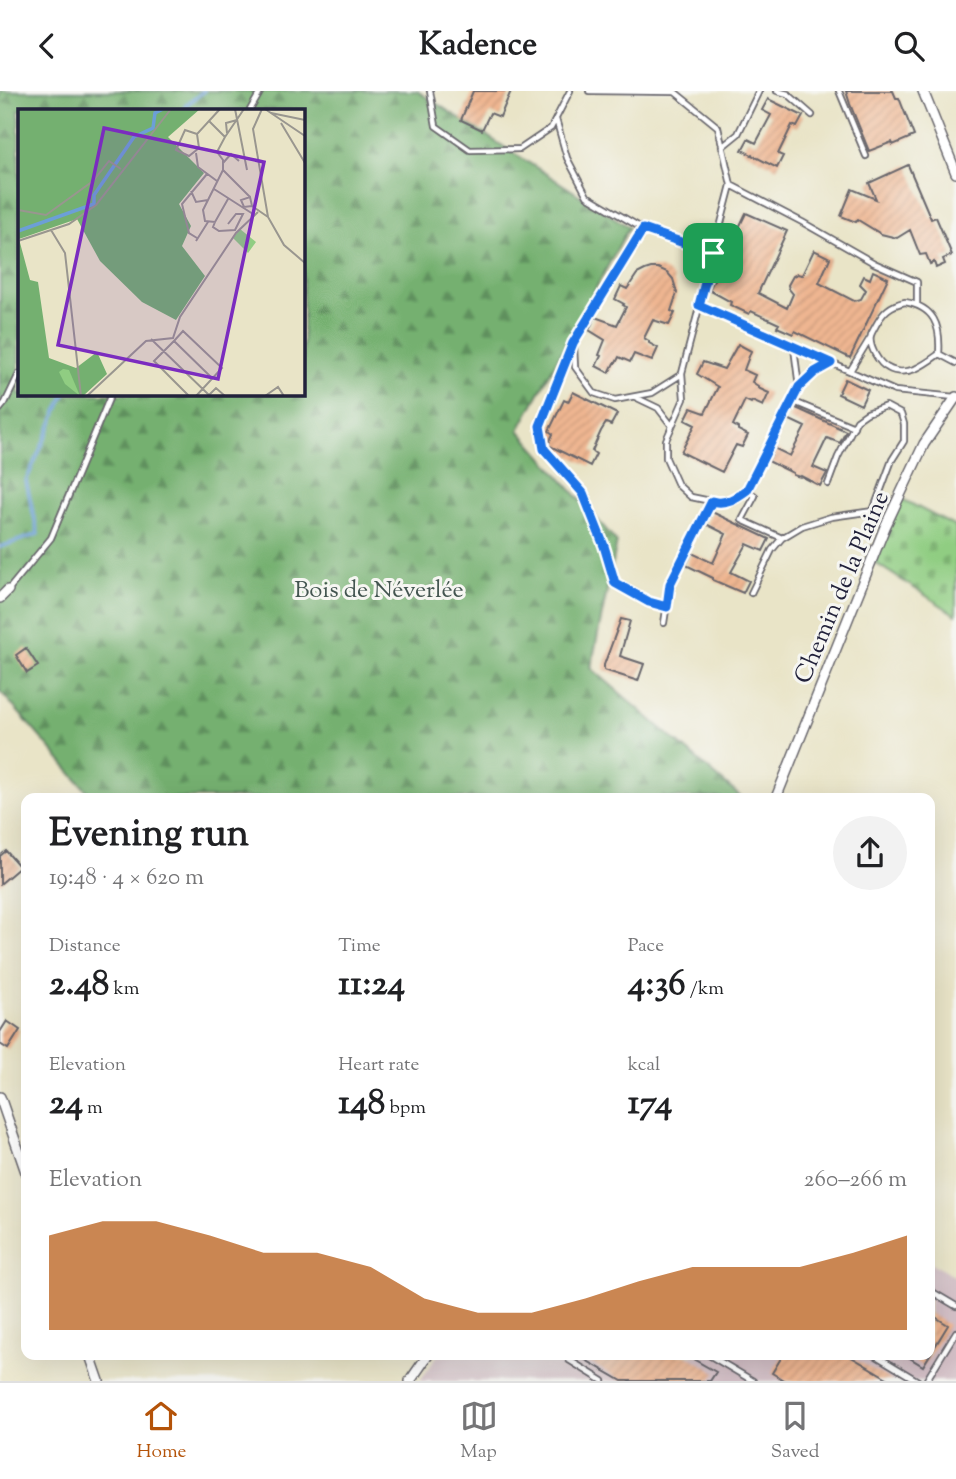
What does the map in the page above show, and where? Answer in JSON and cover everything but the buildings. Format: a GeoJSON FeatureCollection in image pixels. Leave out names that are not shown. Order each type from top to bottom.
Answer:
{"type":"FeatureCollection","features":[{"type":"Feature","properties":{"kind":"street"},"geometry":{"type":"LineString","coordinates":[[923,91],[956,173]]}},
{"type":"Feature","properties":{"kind":"street","name":"Chemin de la Plaine"},"geometry":{"type":"LineString","coordinates":[[778,793],[885,527],[924,444],[956,397]]}},
{"type":"Feature","properties":{"kind":"street"},"geometry":{"type":"LineString","coordinates":[[0,598],[8,590]]}},
{"type":"Feature","properties":{"kind":"street"},"geometry":{"type":"LineString","coordinates":[[0,1097],[21,1158]]}},
{"type":"Feature","properties":{"kind":"street"},"geometry":{"type":"LineString","coordinates":[[92,1360],[99,1381]]}},
{"type":"Feature","properties":{"kind":"street"},"geometry":{"type":"LineString","coordinates":[[410,1381],[425,1360]]}},
{"type":"Feature","properties":{"kind":"lane"},"geometry":{"type":"LineString","coordinates":[[251,109],[261,91]]}},
{"type":"Feature","properties":{"kind":"lane"},"geometry":{"type":"LineString","coordinates":[[430,91],[436,126],[470,149],[520,149],[551,128],[570,91]]}},
{"type":"Feature","properties":{"kind":"lane"},"geometry":{"type":"LineString","coordinates":[[589,91],[675,91],[718,127],[731,185],[682,373],[684,399],[666,440],[666,458],[678,485],[691,497],[720,503],[735,499],[747,490],[799,387],[815,372],[831,363]]}},
{"type":"Feature","properties":{"kind":"lane"},"geometry":{"type":"LineString","coordinates":[[722,147],[738,134],[759,91]]}},
{"type":"Feature","properties":{"kind":"lane"},"geometry":{"type":"LineString","coordinates":[[777,91],[788,94],[812,115]]}},
{"type":"Feature","properties":{"kind":"lane"},"geometry":{"type":"LineString","coordinates":[[839,91],[866,156]]}},
{"type":"Feature","properties":{"kind":"lane"},"geometry":{"type":"LineString","coordinates":[[556,119],[567,158],[587,196],[643,229],[713,253]]}},
{"type":"Feature","properties":{"kind":"lane"},"geometry":{"type":"LineString","coordinates":[[731,185],[874,264],[917,282],[917,304]]}},
{"type":"Feature","properties":{"kind":"lane"},"geometry":{"type":"LineString","coordinates":[[643,229],[573,343],[540,426],[544,449],[583,493],[615,583],[649,602],[667,607]]}},
{"type":"Feature","properties":{"kind":"lane"},"geometry":{"type":"LineString","coordinates":[[850,371],[882,313],[894,304],[917,304],[932,315],[939,333],[939,354]]}},
{"type":"Feature","properties":{"kind":"lane"},"geometry":{"type":"LineString","coordinates":[[699,305],[895,391],[956,397]]}},
{"type":"Feature","properties":{"kind":"lane"},"geometry":{"type":"LineString","coordinates":[[870,337],[873,350],[882,364],[897,371],[916,369],[939,354]]}},
{"type":"Feature","properties":{"kind":"lane"},"geometry":{"type":"LineString","coordinates":[[573,343],[575,367],[594,393],[615,400],[652,393],[682,373]]}},
{"type":"Feature","properties":{"kind":"lane"},"geometry":{"type":"LineString","coordinates":[[794,348],[799,387]]}},
{"type":"Feature","properties":{"kind":"lane"},"geometry":{"type":"LineString","coordinates":[[939,354],[956,363]]}},
{"type":"Feature","properties":{"kind":"lane"},"geometry":{"type":"LineString","coordinates":[[0,409],[18,376]]}},
{"type":"Feature","properties":{"kind":"lane"},"geometry":{"type":"LineString","coordinates":[[8,590],[51,538],[110,395]]}},
{"type":"Feature","properties":{"kind":"lane"},"geometry":{"type":"LineString","coordinates":[[634,397],[658,408],[672,426]]}},
{"type":"Feature","properties":{"kind":"lane"},"geometry":{"type":"LineString","coordinates":[[792,401],[854,427]]}},
{"type":"Feature","properties":{"kind":"lane"},"geometry":{"type":"LineString","coordinates":[[751,593],[772,549],[782,538],[802,526],[821,520],[873,511],[892,460],[904,441],[901,414],[886,406],[857,420],[828,484]]}},
{"type":"Feature","properties":{"kind":"lane"},"geometry":{"type":"LineString","coordinates":[[747,490],[755,496],[742,520],[782,538]]}},
{"type":"Feature","properties":{"kind":"lane"},"geometry":{"type":"LineString","coordinates":[[664,623],[670,584],[712,501]]}},
{"type":"Feature","properties":{"kind":"lane"},"geometry":{"type":"LineString","coordinates":[[935,1294],[956,1306]]}},
{"type":"Feature","properties":{"kind":"lane"},"geometry":{"type":"LineString","coordinates":[[926,1381],[956,1332]]}},
{"type":"Feature","properties":{"kind":"lane"},"geometry":{"type":"LineString","coordinates":[[569,1360],[603,1381]]}},
{"type":"Feature","properties":{"kind":"lane"},"geometry":{"type":"LineString","coordinates":[[717,1360],[753,1381]]}},
{"type":"Feature","properties":{"kind":"lane"},"geometry":{"type":"LineString","coordinates":[[883,1360],[918,1381]]}},
{"type":"Feature","properties":{"kind":"shaded area"},"geometry":{"type":"Polygon","coordinates":[[[935,1265],[956,1277],[956,1381],[420,1381],[435,1360],[935,1360],[935,1265]]]}},
{"type":"Feature","properties":{"kind":"green space","name":"Bois de Néverlée"},"geometry":{"type":"Polygon","coordinates":[[[0,91],[417,91],[629,227],[519,430],[617,542],[591,668],[736,793],[89,793],[0,691],[0,91]]]}},
{"type":"Feature","properties":{"kind":"green space"},"geometry":{"type":"Polygon","coordinates":[[[902,499],[956,527],[956,615],[874,562],[902,499]]]}},
{"type":"Feature","properties":{"kind":"waterway"},"geometry":{"type":"LineString","coordinates":[[184,109],[204,91]]}},
{"type":"Feature","properties":{"kind":"waterway"},"geometry":{"type":"LineString","coordinates":[[0,547],[38,534],[26,481],[65,395]]}},
{"type":"Feature","properties":{"kind":"route"},"geometry":{"type":"LineString","coordinates":[[643,229],[713,253],[699,305],[831,363],[815,372],[799,387],[747,490],[735,499],[720,503],[712,501],[670,584],[667,607],[649,602],[615,583],[583,493],[544,449],[540,426],[573,343],[643,229]]}}]}
